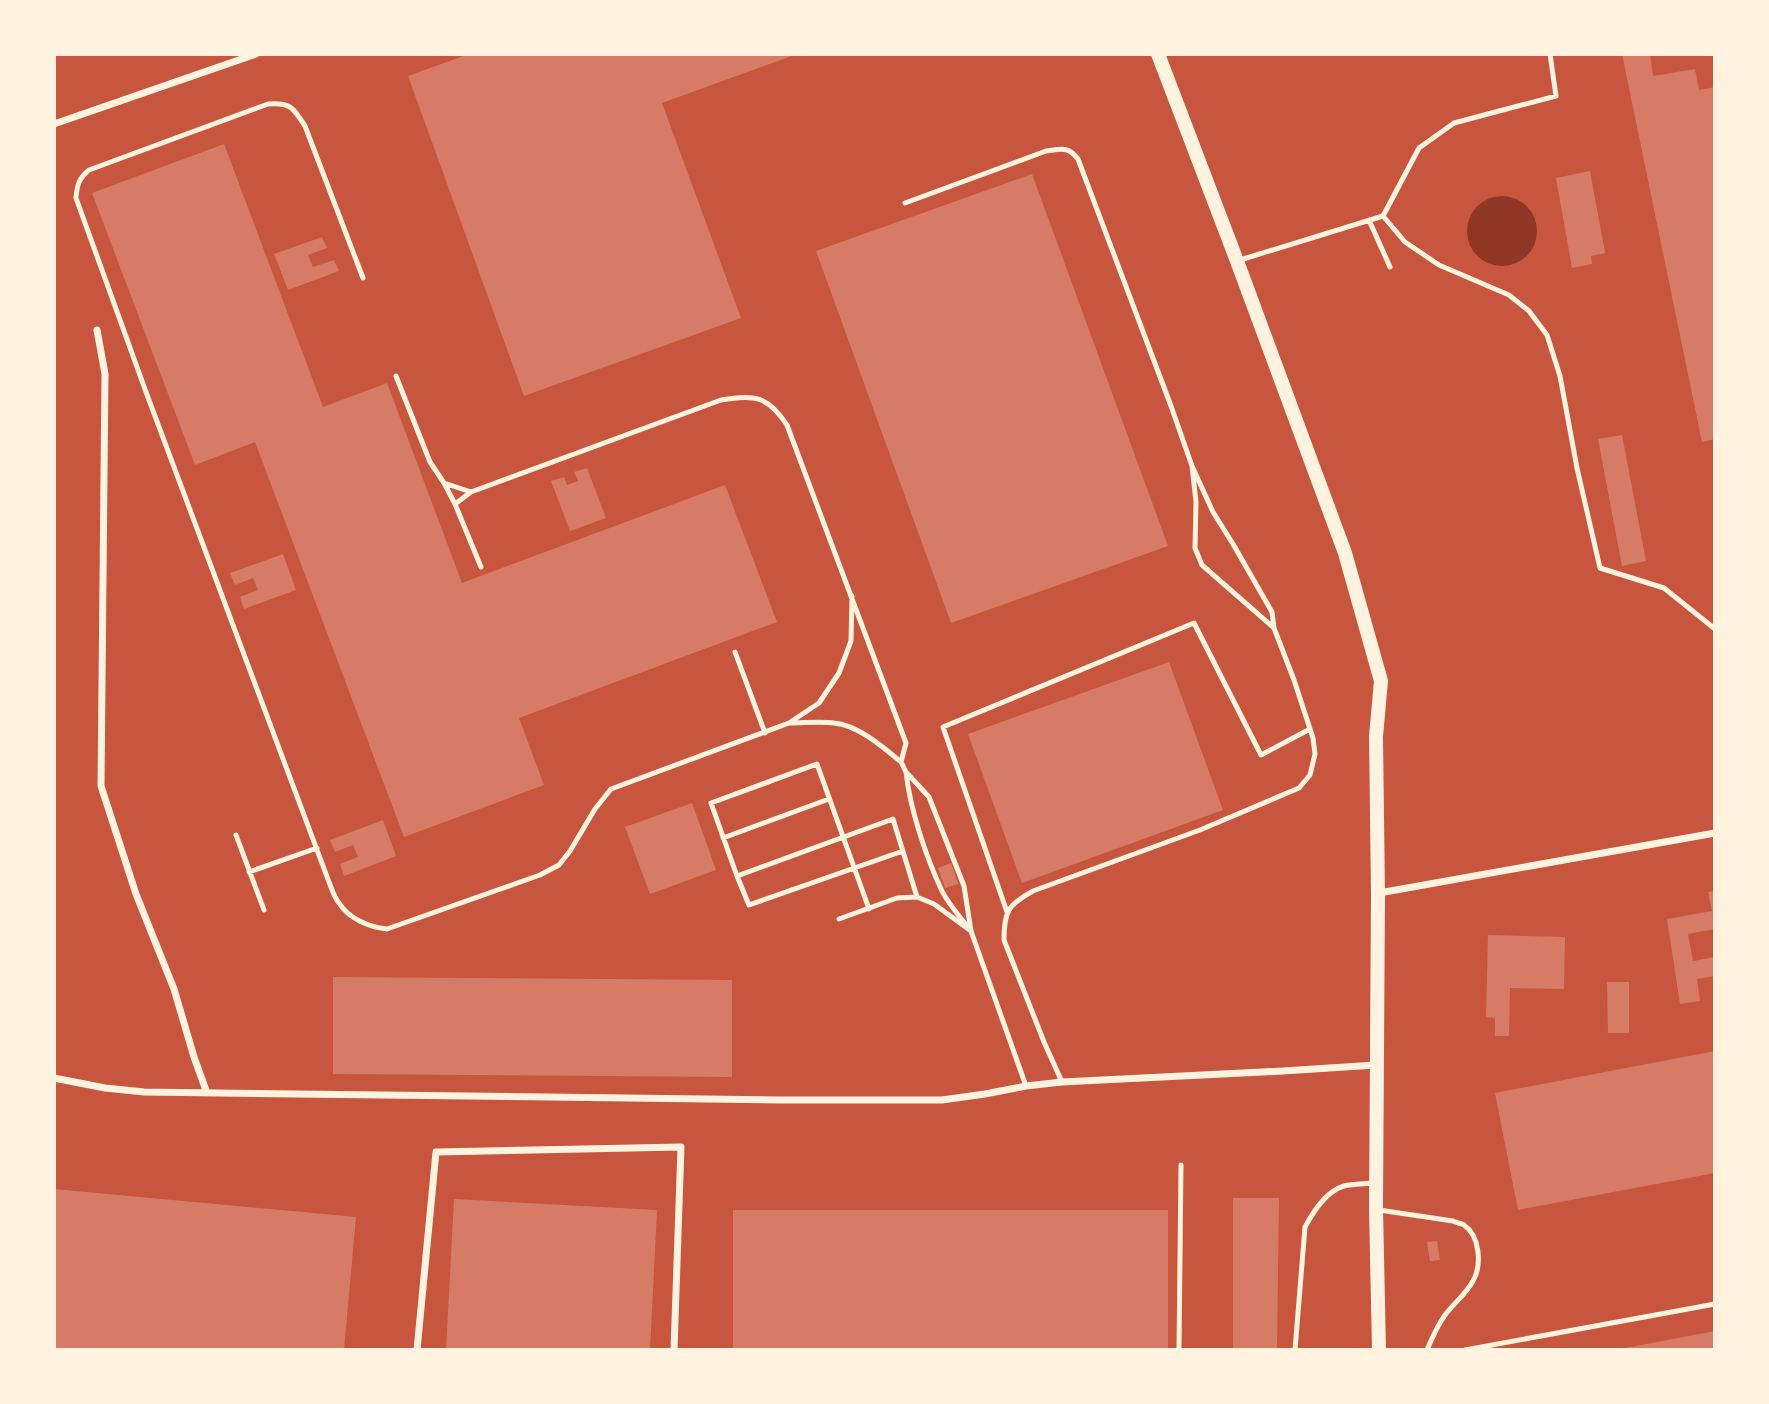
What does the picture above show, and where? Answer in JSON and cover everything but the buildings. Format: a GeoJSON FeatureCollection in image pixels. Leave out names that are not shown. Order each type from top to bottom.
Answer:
{"type":"FeatureCollection","features":[{"type":"Feature","properties":{"kind":"main road"},"geometry":{"type":"LineString","coordinates":[[1158,54],[1345,553],[1381,681],[1376,736],[1376,1209],[1379,1350]]}},
{"type":"Feature","properties":{"kind":"street"},"geometry":{"type":"LineString","coordinates":[[54,124],[256,54]]}},
{"type":"Feature","properties":{"kind":"street"},"geometry":{"type":"LineString","coordinates":[[97,330],[104,374],[101,786],[136,894],[174,989],[207,1093]]}},
{"type":"Feature","properties":{"kind":"street"},"geometry":{"type":"LineString","coordinates":[[1378,894],[1715,833]]}},
{"type":"Feature","properties":{"kind":"street"},"geometry":{"type":"LineString","coordinates":[[54,1078],[117,1090],[207,1093],[942,1100],[1062,1082],[1376,1065]]}},
{"type":"Feature","properties":{"kind":"street"},"geometry":{"type":"LineString","coordinates":[[417,1350],[436,1152],[681,1147],[674,1350]]}},
{"type":"Feature","properties":{"kind":"lane"},"geometry":{"type":"LineString","coordinates":[[1237,261],[1383,216],[1419,148],[1454,123],[1556,96],[1550,54]]}},
{"type":"Feature","properties":{"kind":"lane"},"geometry":{"type":"LineString","coordinates":[[363,278],[305,126],[291,107],[282,103],[268,104],[89,170],[81,177],[77,186],[76,198],[141,379],[338,903],[349,915],[373,927],[387,929],[540,875],[559,865],[611,789],[765,733],[789,723],[819,704],[839,673],[851,641],[852,596]]}},
{"type":"Feature","properties":{"kind":"lane"},"geometry":{"type":"LineString","coordinates":[[905,203],[1046,151],[1063,148],[1072,151],[1078,159],[1192,467],[1213,512],[1272,612],[1274,628],[1310,729],[1315,754],[1310,775],[1299,788],[1200,830],[1033,891],[1015,901],[1007,912],[1004,940],[1062,1082]]}},
{"type":"Feature","properties":{"kind":"lane"},"geometry":{"type":"LineString","coordinates":[[1383,216],[1405,242],[1439,265],[1509,295],[1528,311],[1547,335],[1560,376],[1577,468],[1600,568],[1664,588],[1715,629]]}},
{"type":"Feature","properties":{"kind":"lane"},"geometry":{"type":"LineString","coordinates":[[1369,220],[1390,267]]}},
{"type":"Feature","properties":{"kind":"lane"},"geometry":{"type":"LineString","coordinates":[[396,376],[430,462],[455,504],[481,567]]}},
{"type":"Feature","properties":{"kind":"lane"},"geometry":{"type":"LineString","coordinates":[[455,504],[471,492],[721,400],[744,396],[762,400],[778,411],[787,425],[906,743],[901,762]]}},
{"type":"Feature","properties":{"kind":"lane"},"geometry":{"type":"LineString","coordinates":[[1192,467],[1196,502],[1195,548],[1202,565],[1274,628]]}},
{"type":"Feature","properties":{"kind":"lane"},"geometry":{"type":"LineString","coordinates":[[444,483],[471,492]]}},
{"type":"Feature","properties":{"kind":"lane"},"geometry":{"type":"LineString","coordinates":[[1007,912],[943,727],[1194,623],[1261,755],[1310,729]]}},
{"type":"Feature","properties":{"kind":"lane"},"geometry":{"type":"LineString","coordinates":[[735,652],[765,733]]}},
{"type":"Feature","properties":{"kind":"lane"},"geometry":{"type":"LineString","coordinates":[[789,723],[837,723],[857,730],[876,741],[901,762],[906,772],[929,797],[964,886],[971,931],[1026,1086]]}},
{"type":"Feature","properties":{"kind":"lane"},"geometry":{"type":"LineString","coordinates":[[869,909],[854,869],[817,764],[711,803],[749,905],[854,869],[903,851]]}},
{"type":"Feature","properties":{"kind":"lane"},"geometry":{"type":"LineString","coordinates":[[906,772],[908,790],[943,893],[971,931]]}},
{"type":"Feature","properties":{"kind":"lane"},"geometry":{"type":"LineString","coordinates":[[723,838],[829,799]]}},
{"type":"Feature","properties":{"kind":"lane"},"geometry":{"type":"LineString","coordinates":[[737,876],[893,819],[917,897]]}},
{"type":"Feature","properties":{"kind":"lane"},"geometry":{"type":"LineString","coordinates":[[236,835],[264,910]]}},
{"type":"Feature","properties":{"kind":"lane"},"geometry":{"type":"LineString","coordinates":[[249,872],[317,848]]}},
{"type":"Feature","properties":{"kind":"lane"},"geometry":{"type":"LineString","coordinates":[[839,919],[897,898],[917,897],[934,904],[971,931]]}},
{"type":"Feature","properties":{"kind":"lane"},"geometry":{"type":"LineString","coordinates":[[1179,1350],[1181,1165]]}},
{"type":"Feature","properties":{"kind":"lane"},"geometry":{"type":"LineString","coordinates":[[1295,1350],[1305,1227],[1322,1201],[1342,1187],[1377,1182]]}},
{"type":"Feature","properties":{"kind":"lane"},"geometry":{"type":"LineString","coordinates":[[1376,1209],[1453,1221],[1470,1231],[1475,1240],[1478,1256],[1476,1275],[1438,1326],[1427,1350]]}},
{"type":"Feature","properties":{"kind":"lane"},"geometry":{"type":"LineString","coordinates":[[1465,1350],[1715,1304]]}},
{"type":"Feature","properties":{"kind":"shaded area"},"geometry":{"type":"Polygon","coordinates":[[[1502,196],[1527,206],[1537,231],[1527,256],[1502,266],[1477,256],[1467,231],[1477,206],[1502,196]]]}}]}
